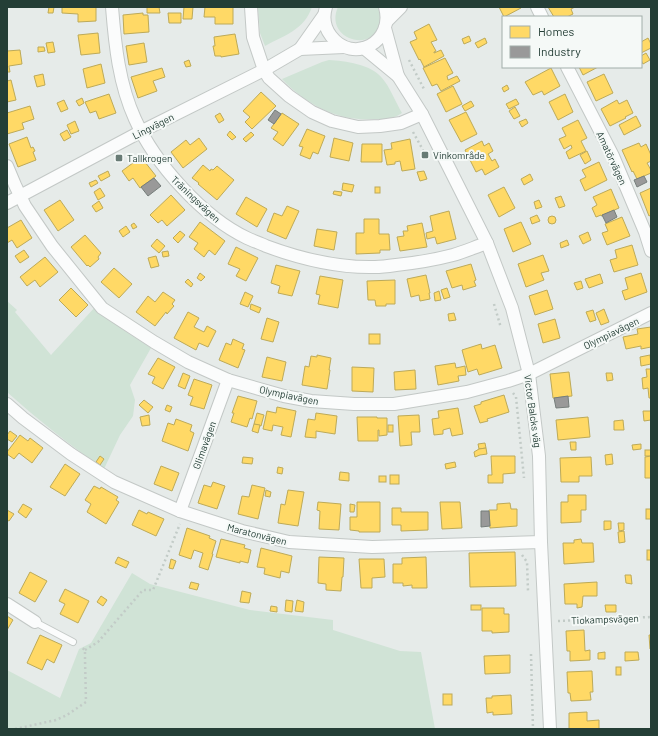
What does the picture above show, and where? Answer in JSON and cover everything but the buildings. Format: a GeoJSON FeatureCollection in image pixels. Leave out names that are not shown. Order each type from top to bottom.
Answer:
{"type":"FeatureCollection","features":[{"type":"Feature","properties":{"kind":"street","name":"Träningsvägen"},"geometry":{"type":"LineString","coordinates":[[112,7],[121,80],[135,119],[167,171],[192,197],[218,220],[247,238],[286,254],[344,266],[376,267],[414,263],[452,255],[487,243]]}},
{"type":"Feature","properties":{"kind":"street"},"geometry":{"type":"LineString","coordinates":[[251,7],[253,37],[264,70],[270,78],[289,96],[312,112],[332,121],[358,126],[380,126],[401,122],[422,114]]}},
{"type":"Feature","properties":{"kind":"street","name":"Victor Balcks väg"},"geometry":{"type":"LineString","coordinates":[[385,7],[386,25],[398,76]]}},
{"type":"Feature","properties":{"kind":"street"},"geometry":{"type":"LineString","coordinates":[[364,48],[376,42],[382,36],[386,25],[401,7]]}},
{"type":"Feature","properties":{"kind":"street"},"geometry":{"type":"LineString","coordinates":[[537,7],[542,16]]}},
{"type":"Feature","properties":{"kind":"street","name":"Lingvägen"},"geometry":{"type":"LineString","coordinates":[[7,203],[142,131],[264,70],[300,49],[325,11]]}},
{"type":"Feature","properties":{"kind":"street"},"geometry":{"type":"LineString","coordinates":[[325,11],[325,24],[328,32],[334,41],[344,47]]}},
{"type":"Feature","properties":{"kind":"street","name":"Lingvägen"},"geometry":{"type":"LineString","coordinates":[[300,49],[344,47],[350,49],[364,48]]}},
{"type":"Feature","properties":{"kind":"street","name":"Victor Balcks väg"},"geometry":{"type":"LineString","coordinates":[[364,48],[398,76],[422,114],[487,243],[512,308],[528,374],[539,456],[541,542],[550,729]]}},
{"type":"Feature","properties":{"kind":"street","name":"Amatörvägen"},"geometry":{"type":"LineString","coordinates":[[568,68],[613,156],[646,232],[651,251]]}},
{"type":"Feature","properties":{"kind":"street","name":"Olympiavägen"},"geometry":{"type":"LineString","coordinates":[[7,166],[26,206],[52,246],[102,308],[188,362],[228,380],[284,396],[311,401],[354,404],[394,404],[467,392],[528,374],[651,313]]}},
{"type":"Feature","properties":{"kind":"street","name":"Glimavägen"},"geometry":{"type":"LineString","coordinates":[[180,511],[228,380]]}},
{"type":"Feature","properties":{"kind":"street","name":"Maratonvägen"},"geometry":{"type":"LineString","coordinates":[[7,404],[71,454],[114,482],[180,511],[242,531],[289,542],[372,547],[541,542]]}},
{"type":"Feature","properties":{"kind":"street"},"geometry":{"type":"LineString","coordinates":[[7,604],[35,622]]}},
{"type":"Feature","properties":{"kind":"lane"},"geometry":{"type":"LineString","coordinates":[[35,622],[73,642]]}},
{"type":"Feature","properties":{"kind":"path"},"geometry":{"type":"LineString","coordinates":[[15,729],[56,720],[68,715],[86,702],[84,659],[86,650],[98,642],[143,590],[153,590],[180,525],[180,511]]}},
{"type":"Feature","properties":{"kind":"path","name":"Tiokampsvägen"},"geometry":{"type":"LineString","coordinates":[[560,621],[651,617]]}},
{"type":"Feature","properties":{"kind":"path"},"geometry":{"type":"LineString","coordinates":[[73,642],[86,650]]}},
{"type":"Feature","properties":{"kind":"green space"},"geometry":{"type":"Polygon","coordinates":[[[258,7],[312,7],[309,15],[299,27],[265,46],[260,33],[258,7]]]}},
{"type":"Feature","properties":{"kind":"green space"},"geometry":{"type":"Polygon","coordinates":[[[338,7],[379,7],[381,20],[375,34],[368,39],[359,40],[350,38],[343,34],[337,27],[335,18],[338,7]]]}},
{"type":"Feature","properties":{"kind":"green space"},"geometry":{"type":"Polygon","coordinates":[[[329,60],[365,66],[377,73],[388,86],[402,113],[387,119],[349,118],[336,115],[302,97],[282,79],[329,60]]]}},
{"type":"Feature","properties":{"kind":"green space"},"geometry":{"type":"Polygon","coordinates":[[[7,301],[17,310],[15,312],[51,355],[96,306],[122,329],[151,348],[130,385],[135,400],[133,416],[120,435],[104,469],[54,432],[7,392],[7,301]]]}},
{"type":"Feature","properties":{"kind":"green space"},"geometry":{"type":"Polygon","coordinates":[[[132,573],[150,584],[250,610],[333,620],[333,630],[400,651],[421,652],[435,729],[7,729],[7,670],[60,698],[79,649],[91,643],[132,573]]]}},
{"type":"Feature","properties":{"kind":"place","name":"Vinkområde"},"geometry":{"type":"Point","coordinates":[425,155]}},
{"type":"Feature","properties":{"kind":"place","name":"Tallkrogen"},"geometry":{"type":"Point","coordinates":[119,158]}}]}
